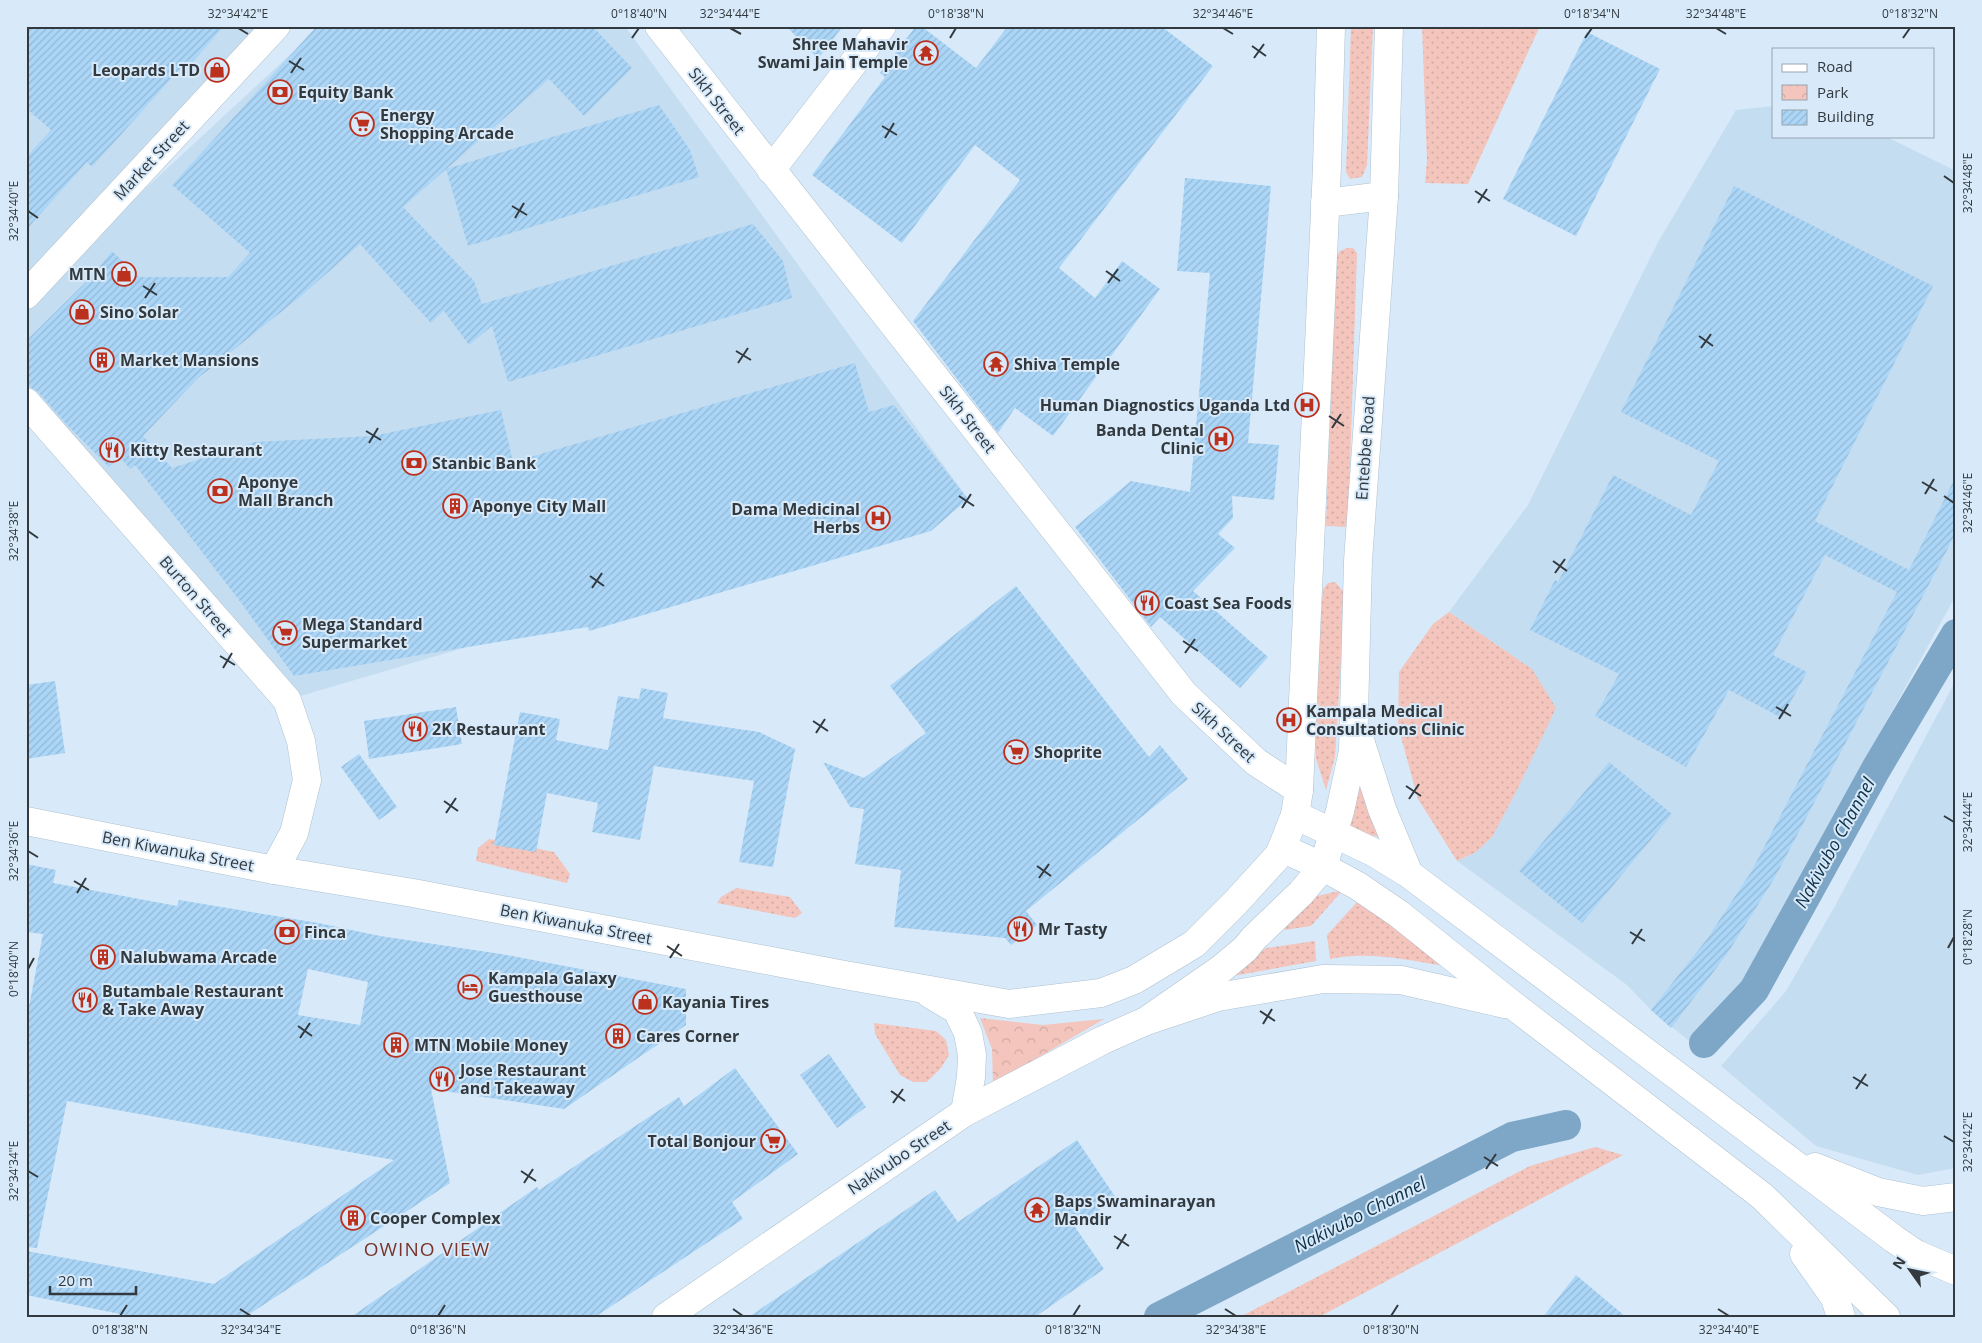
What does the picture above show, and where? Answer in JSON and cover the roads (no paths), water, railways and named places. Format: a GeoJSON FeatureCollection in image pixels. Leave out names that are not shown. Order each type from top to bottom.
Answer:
{"type":"FeatureCollection","features":[{"type":"Feature","properties":{"kind":"main road","name":"Market Street"},"geometry":{"type":"LineString","coordinates":[[26,294],[276,26]]}},
{"type":"Feature","properties":{"kind":"main road","name":"Sikh Street"},"geometry":{"type":"LineString","coordinates":[[659,26],[1184,694],[1297,803],[1335,833],[1373,852],[1409,874],[1770,1147]]}},
{"type":"Feature","properties":{"kind":"main road"},"geometry":{"type":"LineString","coordinates":[[771,170],[882,26]]}},
{"type":"Feature","properties":{"kind":"main road"},"geometry":{"type":"LineString","coordinates":[[1331,26],[1325,203],[1297,803],[1282,848],[1358,886],[1399,914],[1514,1006],[1762,1196],[1886,1317]]}},
{"type":"Feature","properties":{"kind":"main road","name":"Entebbe Road"},"geometry":{"type":"LineString","coordinates":[[1323,867],[1335,833],[1353,751],[1358,561],[1384,196],[1389,26]]}},
{"type":"Feature","properties":{"kind":"main road"},"geometry":{"type":"LineString","coordinates":[[1325,203],[1384,196]]}},
{"type":"Feature","properties":{"kind":"main road","name":"Burton Street"},"geometry":{"type":"LineString","coordinates":[[26,402],[287,700],[301,741],[307,780],[294,833],[274,870]]}},
{"type":"Feature","properties":{"kind":"main road"},"geometry":{"type":"LineString","coordinates":[[1354,720],[1382,809],[1409,874]]}},
{"type":"Feature","properties":{"kind":"main road","name":"Ben Kiwanuka Street"},"geometry":{"type":"LineString","coordinates":[[26,821],[274,870],[413,893],[920,989],[1009,1004],[1101,993],[1134,980],[1194,944],[1237,901],[1278,856],[1282,848]]}},
{"type":"Feature","properties":{"kind":"main road"},"geometry":{"type":"LineString","coordinates":[[1146,1021],[1221,970],[1245,949],[1301,893],[1323,867]]}},
{"type":"Feature","properties":{"kind":"main road"},"geometry":{"type":"LineString","coordinates":[[1146,1021],[1218,997],[1323,979],[1401,980],[1514,1006]]}},
{"type":"Feature","properties":{"kind":"main road"},"geometry":{"type":"LineString","coordinates":[[920,989],[957,1010],[968,1033],[972,1055],[971,1077],[965,1112]]}},
{"type":"Feature","properties":{"kind":"main road","name":"Nakivubo Street"},"geometry":{"type":"LineString","coordinates":[[666,1317],[965,1112],[1103,1040],[1146,1021]]}},
{"type":"Feature","properties":{"kind":"main road"},"geometry":{"type":"LineString","coordinates":[[1770,1147],[1842,1179],[1878,1192],[1923,1201],[1956,1197]]}},
{"type":"Feature","properties":{"kind":"main road"},"geometry":{"type":"LineString","coordinates":[[1770,1147],[1916,1254],[1956,1271]]}},
{"type":"Feature","properties":{"kind":"main road"},"geometry":{"type":"LineString","coordinates":[[1762,1196],[1834,1298],[1841,1317]]}},
{"type":"Feature","properties":{"kind":"waterway","name":"Nakivubo Channel"},"geometry":{"type":"LineString","coordinates":[[1704,1043],[1754,990],[1876,769],[1956,634]]}},
{"type":"Feature","properties":{"kind":"waterway","name":"Nakivubo Channel"},"geometry":{"type":"LineString","coordinates":[[1159,1317],[1512,1137],[1566,1125]]}},
{"type":"Feature","properties":{"kind":"place","name":"Shree Mahavir Swami Jain Temple"},"geometry":{"type":"Point","coordinates":[926,53]}},
{"type":"Feature","properties":{"kind":"place","name":"Leopards LTD"},"geometry":{"type":"Point","coordinates":[217,70]}},
{"type":"Feature","properties":{"kind":"place","name":"Equity Bank"},"geometry":{"type":"Point","coordinates":[280,92]}},
{"type":"Feature","properties":{"kind":"place","name":"Energy Shopping Arcade"},"geometry":{"type":"Point","coordinates":[362,124]}},
{"type":"Feature","properties":{"kind":"place","name":"MTN"},"geometry":{"type":"Point","coordinates":[124,274]}},
{"type":"Feature","properties":{"kind":"place","name":"Sino Solar"},"geometry":{"type":"Point","coordinates":[82,312]}},
{"type":"Feature","properties":{"kind":"place","name":"Market Mansions"},"geometry":{"type":"Point","coordinates":[102,360]}},
{"type":"Feature","properties":{"kind":"place","name":"Shiva Temple"},"geometry":{"type":"Point","coordinates":[996,364]}},
{"type":"Feature","properties":{"kind":"place","name":"Human Diagnostics Uganda Ltd"},"geometry":{"type":"Point","coordinates":[1307,405]}},
{"type":"Feature","properties":{"kind":"place","name":"Banda Dental Clinic"},"geometry":{"type":"Point","coordinates":[1221,439]}},
{"type":"Feature","properties":{"kind":"place","name":"Kitty Restaurant"},"geometry":{"type":"Point","coordinates":[112,450]}},
{"type":"Feature","properties":{"kind":"place","name":"Stanbic Bank"},"geometry":{"type":"Point","coordinates":[414,463]}},
{"type":"Feature","properties":{"kind":"place","name":"Aponye Mall Branch"},"geometry":{"type":"Point","coordinates":[220,491]}},
{"type":"Feature","properties":{"kind":"place","name":"Aponye City Mall"},"geometry":{"type":"Point","coordinates":[455,506]}},
{"type":"Feature","properties":{"kind":"place","name":"Dama Medicinal Herbs"},"geometry":{"type":"Point","coordinates":[878,518]}},
{"type":"Feature","properties":{"kind":"place","name":"Coast Sea Foods"},"geometry":{"type":"Point","coordinates":[1147,603]}},
{"type":"Feature","properties":{"kind":"place","name":"Mega Standard Supermarket"},"geometry":{"type":"Point","coordinates":[285,633]}},
{"type":"Feature","properties":{"kind":"place","name":"Kampala Medical Consultations Clinic"},"geometry":{"type":"Point","coordinates":[1289,720]}},
{"type":"Feature","properties":{"kind":"place","name":"2K Restaurant"},"geometry":{"type":"Point","coordinates":[415,729]}},
{"type":"Feature","properties":{"kind":"place","name":"Shoprite"},"geometry":{"type":"Point","coordinates":[1016,752]}},
{"type":"Feature","properties":{"kind":"place","name":"Mr Tasty"},"geometry":{"type":"Point","coordinates":[1020,929]}},
{"type":"Feature","properties":{"kind":"place","name":"Finca"},"geometry":{"type":"Point","coordinates":[287,932]}},
{"type":"Feature","properties":{"kind":"place","name":"Nalubwama Arcade"},"geometry":{"type":"Point","coordinates":[103,957]}},
{"type":"Feature","properties":{"kind":"place","name":"Kampala Galaxy Guesthouse"},"geometry":{"type":"Point","coordinates":[470,987]}},
{"type":"Feature","properties":{"kind":"place","name":"Butambale Restaurant & Take Away"},"geometry":{"type":"Point","coordinates":[85,1000]}},
{"type":"Feature","properties":{"kind":"place","name":"Kayania Tires"},"geometry":{"type":"Point","coordinates":[645,1002]}},
{"type":"Feature","properties":{"kind":"place","name":"Cares Corner"},"geometry":{"type":"Point","coordinates":[618,1036]}},
{"type":"Feature","properties":{"kind":"place","name":"MTN Mobile Money"},"geometry":{"type":"Point","coordinates":[396,1045]}},
{"type":"Feature","properties":{"kind":"place","name":"Jose Restaurant and Takeaway"},"geometry":{"type":"Point","coordinates":[442,1079]}},
{"type":"Feature","properties":{"kind":"place","name":"Total Bonjour"},"geometry":{"type":"Point","coordinates":[773,1141]}},
{"type":"Feature","properties":{"kind":"place","name":"Baps Swaminarayan Mandir"},"geometry":{"type":"Point","coordinates":[1037,1210]}},
{"type":"Feature","properties":{"kind":"place","name":"Cooper Complex"},"geometry":{"type":"Point","coordinates":[353,1218]}},
{"type":"Feature","properties":{"kind":"district","name":"OWINO VIEW"},"geometry":{"type":"Point","coordinates":[427,1249]}}]}
